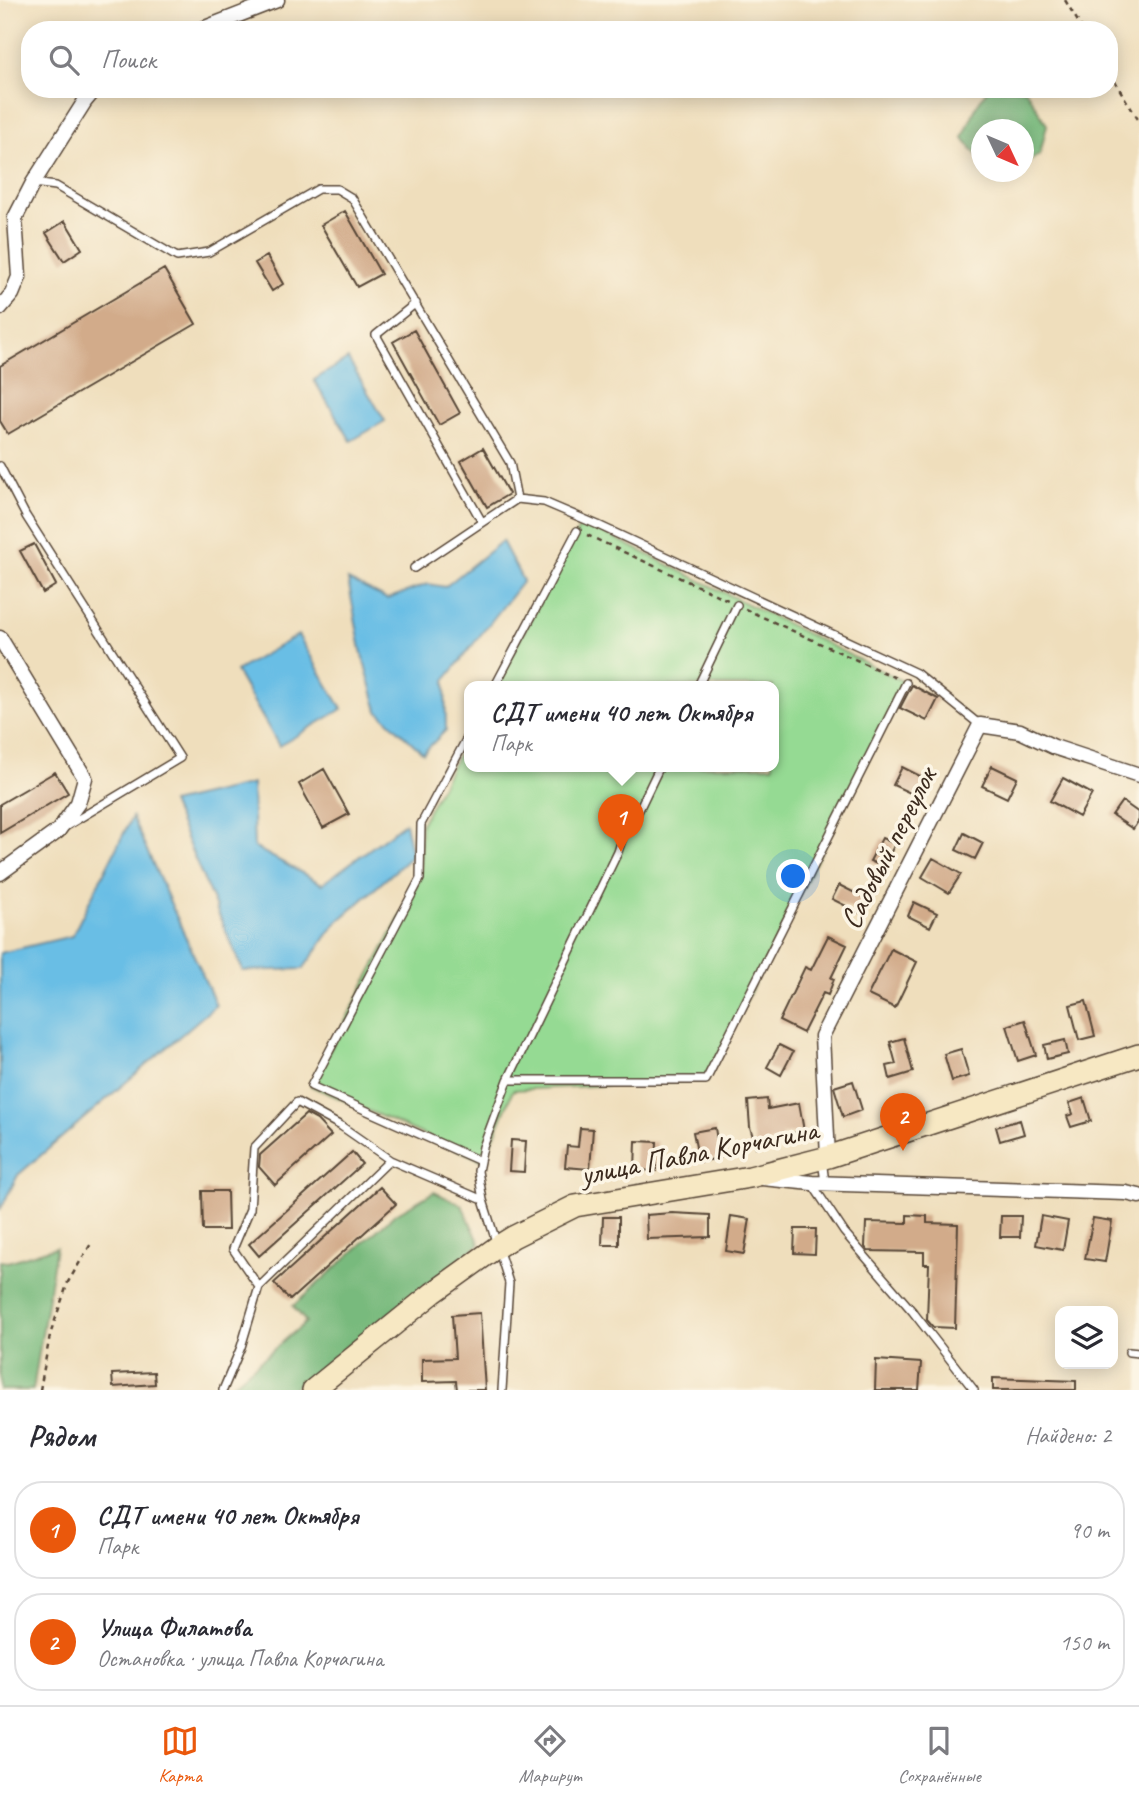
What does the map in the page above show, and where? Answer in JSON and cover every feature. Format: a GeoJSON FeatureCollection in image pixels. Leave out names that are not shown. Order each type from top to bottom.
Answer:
{"type":"FeatureCollection","features":[{"type":"Feature","properties":{"kind":"main road","name":"улица Павла Корчагина"},"geometry":{"type":"LineString","coordinates":[[313,1390],[433,1293],[498,1247],[575,1206],[750,1177],[825,1158],[1139,1055]]}},
{"type":"Feature","properties":{"kind":"street"},"geometry":{"type":"LineString","coordinates":[[223,21],[277,0]]}},
{"type":"Feature","properties":{"kind":"street"},"geometry":{"type":"LineString","coordinates":[[0,308],[12,294],[19,277],[15,218],[33,183],[88,98]]}},
{"type":"Feature","properties":{"kind":"street"},"geometry":{"type":"LineString","coordinates":[[0,638],[85,778],[78,803],[58,831],[0,873]]}},
{"type":"Feature","properties":{"kind":"street"},"geometry":{"type":"LineString","coordinates":[[981,725],[1020,731],[1054,747],[1139,775]]}},
{"type":"Feature","properties":{"kind":"street","name":"Садовый переулок"},"geometry":{"type":"LineString","coordinates":[[825,1158],[822,1036],[981,725]]}},
{"type":"Feature","properties":{"kind":"street"},"geometry":{"type":"LineString","coordinates":[[750,1177],[818,1183],[1126,1193],[1139,1196]]}},
{"type":"Feature","properties":{"kind":"lane"},"geometry":{"type":"LineString","coordinates":[[33,183],[56,186],[177,257],[209,252],[318,189],[337,189],[352,198],[510,463],[517,499]]}},
{"type":"Feature","properties":{"kind":"lane"},"geometry":{"type":"LineString","coordinates":[[416,303],[376,334],[482,522]]}},
{"type":"Feature","properties":{"kind":"lane"},"geometry":{"type":"LineString","coordinates":[[0,466],[26,516],[180,758],[58,831]]}},
{"type":"Feature","properties":{"kind":"lane"},"geometry":{"type":"LineString","coordinates":[[414,568],[517,499],[544,502],[916,673],[981,725]]}},
{"type":"Feature","properties":{"kind":"lane"},"geometry":{"type":"LineString","coordinates":[[498,681],[577,531]]}},
{"type":"Feature","properties":{"kind":"lane"},"geometry":{"type":"LineString","coordinates":[[700,681],[737,605]]}},
{"type":"Feature","properties":{"kind":"lane"},"geometry":{"type":"LineString","coordinates":[[508,1080],[706,1080],[906,683]]}},
{"type":"Feature","properties":{"kind":"lane"},"geometry":{"type":"LineString","coordinates":[[464,743],[421,824],[420,879],[311,1086],[480,1161]]}},
{"type":"Feature","properties":{"kind":"lane"},"geometry":{"type":"LineString","coordinates":[[502,1390],[509,1283],[478,1171],[483,1147],[508,1080],[618,852],[624,833],[637,814],[657,772]]}},
{"type":"Feature","properties":{"kind":"lane"},"geometry":{"type":"LineString","coordinates":[[259,1287],[233,1249],[250,1209],[254,1148],[298,1102],[341,1126],[390,1160],[484,1200]]}},
{"type":"Feature","properties":{"kind":"lane"},"geometry":{"type":"LineString","coordinates":[[825,1158],[818,1183],[844,1232],[913,1311],[974,1390]]}},
{"type":"Feature","properties":{"kind":"lane"},"geometry":{"type":"LineString","coordinates":[[223,1390],[242,1347],[259,1287],[390,1160]]}},
{"type":"Feature","properties":{"kind":"lane"},"geometry":{"type":"LineString","coordinates":[[1129,1352],[1139,1353]]}},
{"type":"Feature","properties":{"kind":"path"},"geometry":{"type":"LineString","coordinates":[[1065,0],[1078,21]]}},
{"type":"Feature","properties":{"kind":"path"},"geometry":{"type":"LineString","coordinates":[[1118,87],[1139,121]]}},
{"type":"Feature","properties":{"kind":"path"},"geometry":{"type":"LineString","coordinates":[[40,1390],[50,1335],[68,1282],[92,1242]]}},
{"type":"Feature","properties":{"kind":"green space"},"geometry":{"type":"Polygon","coordinates":[[[982,98],[1030,98],[1047,125],[1040,154],[1034,158],[1034,119],[971,119],[982,98]]]}},
{"type":"Feature","properties":{"kind":"green space"},"geometry":{"type":"Polygon","coordinates":[[[971,119],[971,148],[963,138],[971,119]]]}},
{"type":"Feature","properties":{"kind":"green space"},"geometry":{"type":"Polygon","coordinates":[[[582,522],[906,683],[706,1080],[513,1090],[484,1161],[311,1086],[420,879],[421,824],[464,743],[464,772],[779,772],[779,681],[498,681],[582,522]]]}},
{"type":"Feature","properties":{"kind":"green space"},"geometry":{"type":"Polygon","coordinates":[[[434,1192],[462,1205],[480,1244],[291,1390],[226,1390],[306,1322],[293,1306],[394,1215],[434,1192]]]}},
{"type":"Feature","properties":{"kind":"green space"},"geometry":{"type":"Polygon","coordinates":[[[56,1247],[33,1390],[0,1390],[0,1261],[8,1262],[56,1247]]]}},
{"type":"Feature","properties":{"kind":"water"},"geometry":{"type":"Polygon","coordinates":[[[348,359],[385,421],[351,441],[314,380],[348,359]]]}},
{"type":"Feature","properties":{"kind":"water"},"geometry":{"type":"Polygon","coordinates":[[[502,541],[523,581],[445,680],[446,730],[423,753],[378,711],[361,650],[348,580],[387,599],[428,584],[445,587],[502,541]]]}},
{"type":"Feature","properties":{"kind":"water"},"geometry":{"type":"Polygon","coordinates":[[[298,635],[342,709],[279,746],[236,671],[298,635]]]}},
{"type":"Feature","properties":{"kind":"water"},"geometry":{"type":"Polygon","coordinates":[[[252,784],[254,847],[322,884],[405,823],[412,856],[336,923],[303,969],[243,971],[171,803],[252,784]]]}},
{"type":"Feature","properties":{"kind":"water"},"geometry":{"type":"Polygon","coordinates":[[[132,817],[216,1005],[18,1175],[0,1210],[0,953],[72,936],[132,817]]]}},
{"type":"Feature","properties":{"kind":"building"},"geometry":{"type":"Polygon","coordinates":[[[345,211],[381,274],[357,287],[321,225],[345,211]]]}},
{"type":"Feature","properties":{"kind":"building"},"geometry":{"type":"Polygon","coordinates":[[[65,221],[82,249],[64,261],[46,233],[65,221]]]}},
{"type":"Feature","properties":{"kind":"building"},"geometry":{"type":"Polygon","coordinates":[[[267,256],[283,284],[272,291],[255,263],[267,256]]]}},
{"type":"Feature","properties":{"kind":"building"},"geometry":{"type":"Polygon","coordinates":[[[164,269],[196,324],[8,434],[0,421],[0,366],[164,269]]]}},
{"type":"Feature","properties":{"kind":"building"},"geometry":{"type":"Polygon","coordinates":[[[414,330],[460,413],[439,425],[393,342],[414,330]]]}},
{"type":"Feature","properties":{"kind":"building"},"geometry":{"type":"Polygon","coordinates":[[[483,448],[509,494],[487,507],[461,461],[483,448]]]}},
{"type":"Feature","properties":{"kind":"building"},"geometry":{"type":"Polygon","coordinates":[[[34,544],[56,585],[43,593],[20,551],[34,544]]]}},
{"type":"Feature","properties":{"kind":"building"},"geometry":{"type":"Polygon","coordinates":[[[912,685],[938,699],[927,721],[900,708],[912,685]]]}},
{"type":"Feature","properties":{"kind":"building"},"geometry":{"type":"Polygon","coordinates":[[[992,766],[1017,778],[1007,798],[982,786],[992,766]]]}},
{"type":"Feature","properties":{"kind":"building"},"geometry":{"type":"Polygon","coordinates":[[[902,767],[928,780],[919,797],[893,785],[902,767]]]}},
{"type":"Feature","properties":{"kind":"building"},"geometry":{"type":"Polygon","coordinates":[[[324,769],[349,814],[323,828],[299,784],[324,769]]]}},
{"type":"Feature","properties":{"kind":"building"},"geometry":{"type":"Polygon","coordinates":[[[55,772],[68,793],[0,833],[0,804],[55,772]]]}},
{"type":"Feature","properties":{"kind":"building"},"geometry":{"type":"Polygon","coordinates":[[[1063,778],[1092,794],[1079,817],[1050,801],[1063,778]]]}},
{"type":"Feature","properties":{"kind":"building"},"geometry":{"type":"Polygon","coordinates":[[[1122,801],[1139,813],[1139,820],[1133,829],[1112,815],[1122,801]]]}},
{"type":"Feature","properties":{"kind":"building"},"geometry":{"type":"Polygon","coordinates":[[[964,833],[983,843],[975,859],[956,850],[964,833]]]}},
{"type":"Feature","properties":{"kind":"building"},"geometry":{"type":"Polygon","coordinates":[[[882,838],[895,844],[883,867],[870,861],[882,838]]]}},
{"type":"Feature","properties":{"kind":"building"},"geometry":{"type":"Polygon","coordinates":[[[933,858],[961,874],[949,893],[922,877],[933,858]]]}},
{"type":"Feature","properties":{"kind":"building"},"geometry":{"type":"Polygon","coordinates":[[[839,885],[869,900],[862,914],[832,899],[839,885]]]}},
{"type":"Feature","properties":{"kind":"building"},"geometry":{"type":"Polygon","coordinates":[[[914,902],[937,913],[930,927],[908,916],[914,902]]]}},
{"type":"Feature","properties":{"kind":"building"},"geometry":{"type":"Polygon","coordinates":[[[828,936],[847,945],[831,978],[834,979],[828,995],[823,993],[803,1033],[779,1021],[805,967],[811,970],[828,936]]]}},
{"type":"Feature","properties":{"kind":"building"},"geometry":{"type":"Polygon","coordinates":[[[891,949],[917,962],[895,1008],[868,995],[891,949]]]}},
{"type":"Feature","properties":{"kind":"building"},"geometry":{"type":"Polygon","coordinates":[[[1086,1001],[1095,1036],[1079,1040],[1070,1005],[1086,1001]]]}},
{"type":"Feature","properties":{"kind":"building"},"geometry":{"type":"Polygon","coordinates":[[[1025,1020],[1036,1055],[1018,1061],[1007,1026],[1025,1020]]]}},
{"type":"Feature","properties":{"kind":"building"},"geometry":{"type":"Polygon","coordinates":[[[904,1038],[913,1072],[890,1079],[887,1066],[896,1064],[890,1042],[904,1038]]]}},
{"type":"Feature","properties":{"kind":"building"},"geometry":{"type":"Polygon","coordinates":[[[1065,1040],[1068,1054],[1047,1059],[1044,1045],[1065,1040]]]}},
{"type":"Feature","properties":{"kind":"building"},"geometry":{"type":"Polygon","coordinates":[[[779,1045],[793,1052],[781,1075],[767,1067],[779,1045]]]}},
{"type":"Feature","properties":{"kind":"building"},"geometry":{"type":"Polygon","coordinates":[[[961,1049],[969,1076],[952,1081],[944,1054],[961,1049]]]}},
{"type":"Feature","properties":{"kind":"building"},"geometry":{"type":"Polygon","coordinates":[[[853,1081],[862,1110],[843,1117],[834,1087],[853,1081]]]}},
{"type":"Feature","properties":{"kind":"building"},"geometry":{"type":"Polygon","coordinates":[[[1084,1098],[1091,1121],[1071,1127],[1067,1116],[1073,1114],[1069,1103],[1084,1098]]]}},
{"type":"Feature","properties":{"kind":"building"},"geometry":{"type":"Polygon","coordinates":[[[767,1099],[768,1109],[799,1103],[804,1131],[782,1135],[783,1139],[756,1147],[750,1127],[748,1101],[767,1099]]]}},
{"type":"Feature","properties":{"kind":"building"},"geometry":{"type":"Polygon","coordinates":[[[306,1114],[317,1120],[331,1135],[275,1185],[259,1167],[260,1155],[306,1114]]]}},
{"type":"Feature","properties":{"kind":"building"},"geometry":{"type":"Polygon","coordinates":[[[1020,1120],[1024,1134],[1000,1141],[996,1127],[1020,1120]]]}},
{"type":"Feature","properties":{"kind":"building"},"geometry":{"type":"Polygon","coordinates":[[[580,1128],[593,1129],[590,1169],[565,1167],[567,1146],[578,1147],[580,1128]]]}},
{"type":"Feature","properties":{"kind":"building"},"geometry":{"type":"Polygon","coordinates":[[[715,1128],[720,1158],[699,1162],[693,1132],[715,1128]]]}},
{"type":"Feature","properties":{"kind":"building"},"geometry":{"type":"Polygon","coordinates":[[[511,1140],[526,1141],[524,1172],[509,1171],[511,1140]]]}},
{"type":"Feature","properties":{"kind":"building"},"geometry":{"type":"Polygon","coordinates":[[[636,1141],[657,1142],[656,1171],[635,1170],[636,1141]]]}},
{"type":"Feature","properties":{"kind":"building"},"geometry":{"type":"Polygon","coordinates":[[[352,1152],[362,1164],[259,1256],[249,1244],[352,1152]]]}},
{"type":"Feature","properties":{"kind":"building"},"geometry":{"type":"Polygon","coordinates":[[[380,1187],[396,1204],[290,1300],[274,1283],[380,1187]]]}},
{"type":"Feature","properties":{"kind":"building"},"geometry":{"type":"Polygon","coordinates":[[[202,1191],[227,1191],[228,1230],[203,1230],[202,1191]]]}},
{"type":"Feature","properties":{"kind":"building"},"geometry":{"type":"Polygon","coordinates":[[[646,1215],[710,1215],[710,1237],[647,1239],[646,1215]]]}},
{"type":"Feature","properties":{"kind":"building"},"geometry":{"type":"Polygon","coordinates":[[[907,1215],[927,1216],[927,1223],[958,1224],[955,1328],[933,1327],[927,1320],[929,1264],[924,1264],[924,1252],[868,1251],[865,1247],[866,1222],[907,1223],[907,1215]]]}},
{"type":"Feature","properties":{"kind":"building"},"geometry":{"type":"Polygon","coordinates":[[[731,1216],[750,1219],[744,1254],[726,1251],[731,1216]]]}},
{"type":"Feature","properties":{"kind":"building"},"geometry":{"type":"Polygon","coordinates":[[[1001,1216],[1021,1216],[1020,1237],[1000,1237],[1001,1216]]]}},
{"type":"Feature","properties":{"kind":"building"},"geometry":{"type":"Polygon","coordinates":[[[1041,1216],[1068,1221],[1063,1250],[1036,1245],[1041,1216]]]}},
{"type":"Feature","properties":{"kind":"building"},"geometry":{"type":"Polygon","coordinates":[[[603,1217],[619,1217],[619,1245],[602,1245],[603,1217]]]}},
{"type":"Feature","properties":{"kind":"building"},"geometry":{"type":"Polygon","coordinates":[[[1093,1218],[1112,1221],[1105,1262],[1085,1259],[1093,1218]]]}},
{"type":"Feature","properties":{"kind":"building"},"geometry":{"type":"Polygon","coordinates":[[[795,1229],[816,1229],[815,1254],[794,1253],[795,1229]]]}},
{"type":"Feature","properties":{"kind":"building"},"geometry":{"type":"Polygon","coordinates":[[[480,1313],[485,1390],[457,1390],[456,1381],[422,1382],[422,1359],[455,1358],[452,1315],[480,1313]]]}},
{"type":"Feature","properties":{"kind":"building"},"geometry":{"type":"Polygon","coordinates":[[[876,1360],[921,1363],[919,1390],[875,1390],[876,1360]]]}},
{"type":"Feature","properties":{"kind":"building"},"geometry":{"type":"Polygon","coordinates":[[[154,1372],[155,1384],[113,1387],[112,1374],[154,1372]]]}},
{"type":"Feature","properties":{"kind":"building"},"geometry":{"type":"Polygon","coordinates":[[[993,1378],[1076,1381],[1076,1390],[993,1390],[993,1378]]]}},
{"type":"Feature","properties":{"kind":"place","name":"СДТ имени 40 лет Октября"},"geometry":{"type":"Point","coordinates":[621,852]}},
{"type":"Feature","properties":{"kind":"place","name":"Улица Филатова"},"geometry":{"type":"Point","coordinates":[903,1151]}}]}
